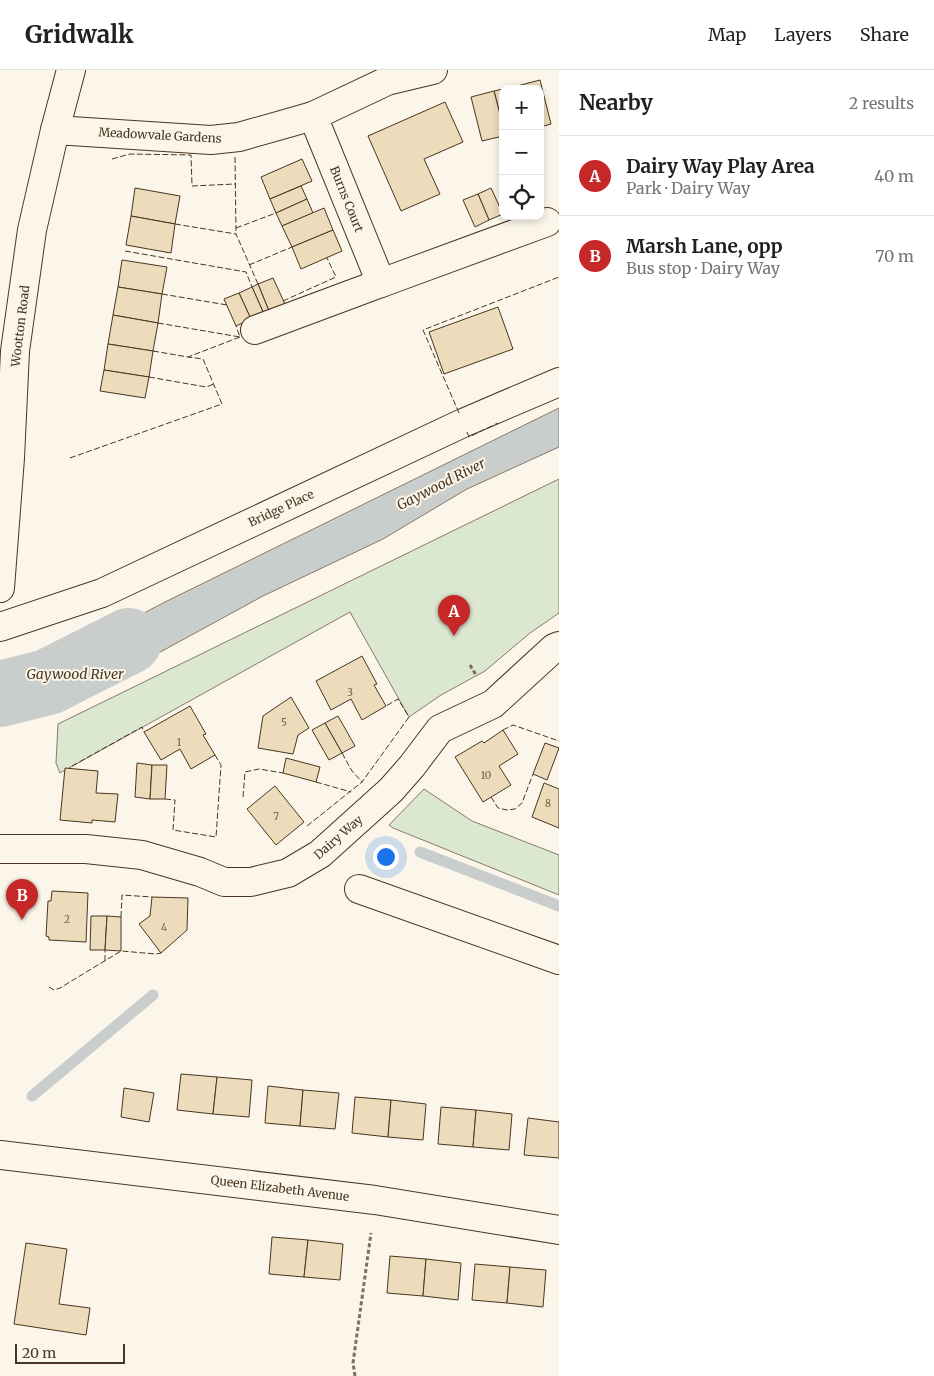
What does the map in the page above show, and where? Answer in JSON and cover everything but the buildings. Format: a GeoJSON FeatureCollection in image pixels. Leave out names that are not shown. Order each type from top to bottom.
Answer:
{"type":"FeatureCollection","features":[{"type":"Feature","properties":{"kind":"street","name":"Wootton Road"},"geometry":{"type":"LineString","coordinates":[[0,588],[5,458],[15,351],[32,230],[55,130],[72,70]]}},
{"type":"Feature","properties":{"kind":"street","name":"Meadowvale Gardens"},"geometry":{"type":"LineString","coordinates":[[55,130],[211,140],[239,137],[313,116],[387,81],[433,70]]}},
{"type":"Feature","properties":{"kind":"street","name":"Burns Court"},"geometry":{"type":"LineString","coordinates":[[313,116],[381,282]]}},
{"type":"Feature","properties":{"kind":"street"},"geometry":{"type":"LineString","coordinates":[[255,330],[547,222]]}},
{"type":"Feature","properties":{"kind":"street","name":"Bridge Place"},"geometry":{"type":"LineString","coordinates":[[0,627],[102,593],[428,440],[559,382]]}},
{"type":"Feature","properties":{"kind":"street","name":"Dairy Way"},"geometry":{"type":"LineString","coordinates":[[0,849],[86,849],[142,855],[200,872],[224,882],[251,882],[288,874],[320,854],[391,790],[440,729],[493,704],[554,648],[559,646]]}},
{"type":"Feature","properties":{"kind":"street"},"geometry":{"type":"LineString","coordinates":[[359,889],[559,960]]}},
{"type":"Feature","properties":{"kind":"street","name":"Queen Elizabeth Avenue"},"geometry":{"type":"LineString","coordinates":[[0,1155],[375,1200],[559,1230]]}},
{"type":"Feature","properties":{"kind":"path"},"geometry":{"type":"LineString","coordinates":[[355,1376],[353,1363],[375,1200]]}},
{"type":"Feature","properties":{"kind":"green space"},"geometry":{"type":"Polygon","coordinates":[[[559,479],[559,613],[530,633],[485,671],[441,695],[409,717],[350,612],[60,773],[56,763],[58,724],[559,479]]]}},
{"type":"Feature","properties":{"kind":"green space"},"geometry":{"type":"Polygon","coordinates":[[[424,789],[472,821],[559,855],[559,895],[389,825],[424,789]]]}},
{"type":"Feature","properties":{"kind":"water","name":"Gaywood River"},"geometry":{"type":"Polygon","coordinates":[[[559,408],[559,447],[467,489],[383,539],[263,596],[76,698],[58,704],[46,705],[50,659],[61,657],[161,604],[559,408]]]}},
{"type":"Feature","properties":{"kind":"waterway","name":"Gaywood River"},"geometry":{"type":"LineString","coordinates":[[0,694],[48,682],[129,641]]}},
{"type":"Feature","properties":{"kind":"waterway"},"geometry":{"type":"LineString","coordinates":[[420,852],[559,906]]}},
{"type":"Feature","properties":{"kind":"waterway"},"geometry":{"type":"LineString","coordinates":[[32,1096],[153,995]]}},
{"type":"Feature","properties":{"kind":"fence"},"geometry":{"type":"LineString","coordinates":[[112,159],[130,154],[191,155],[192,186],[235,184]]}},
{"type":"Feature","properties":{"kind":"fence"},"geometry":{"type":"LineString","coordinates":[[235,157],[236,234]]}},
{"type":"Feature","properties":{"kind":"fence"},"geometry":{"type":"LineString","coordinates":[[236,228],[276,213]]}},
{"type":"Feature","properties":{"kind":"fence"},"geometry":{"type":"LineString","coordinates":[[175,224],[236,234],[258,284]]}},
{"type":"Feature","properties":{"kind":"fence"},"geometry":{"type":"LineString","coordinates":[[249,265],[292,247]]}},
{"type":"Feature","properties":{"kind":"fence"},"geometry":{"type":"LineString","coordinates":[[125,251],[246,272],[252,287]]}},
{"type":"Feature","properties":{"kind":"fence"},"geometry":{"type":"LineString","coordinates":[[283,301],[336,277],[327,258]]}},
{"type":"Feature","properties":{"kind":"fence"},"geometry":{"type":"LineString","coordinates":[[459,413],[423,330],[559,277]]}},
{"type":"Feature","properties":{"kind":"fence"},"geometry":{"type":"LineString","coordinates":[[162,294],[227,305]]}},
{"type":"Feature","properties":{"kind":"fence"},"geometry":{"type":"LineString","coordinates":[[158,323],[240,337],[236,326]]}},
{"type":"Feature","properties":{"kind":"fence"},"geometry":{"type":"LineString","coordinates":[[153,351],[188,357],[240,337]]}},
{"type":"Feature","properties":{"kind":"fence"},"geometry":{"type":"LineString","coordinates":[[70,458],[222,404],[203,359],[188,357]]}},
{"type":"Feature","properties":{"kind":"fence"},"geometry":{"type":"LineString","coordinates":[[149,377],[206,387],[214,384]]}},
{"type":"Feature","properties":{"kind":"fence"},"geometry":{"type":"LineString","coordinates":[[467,432],[469,437],[498,423]]}},
{"type":"Feature","properties":{"kind":"fence"},"geometry":{"type":"LineString","coordinates":[[307,826],[362,782],[409,717],[398,699],[386,706]]}},
{"type":"Feature","properties":{"kind":"fence"},"geometry":{"type":"LineString","coordinates":[[503,730],[513,725],[559,741]]}},
{"type":"Feature","properties":{"kind":"fence"},"geometry":{"type":"LineString","coordinates":[[72,766],[142,727],[144,732]]}},
{"type":"Feature","properties":{"kind":"fence"},"geometry":{"type":"LineString","coordinates":[[342,753],[352,771],[362,782]]}},
{"type":"Feature","properties":{"kind":"fence"},"geometry":{"type":"LineString","coordinates":[[165,799],[175,800],[173,830],[216,837],[221,765],[215,755]]}},
{"type":"Feature","properties":{"kind":"fence"},"geometry":{"type":"LineString","coordinates":[[243,797],[245,772],[259,769],[283,773]]}},
{"type":"Feature","properties":{"kind":"fence"},"geometry":{"type":"LineString","coordinates":[[491,797],[498,808],[515,809],[522,803],[533,774]]}},
{"type":"Feature","properties":{"kind":"fence"},"geometry":{"type":"LineString","coordinates":[[316,782],[351,792]]}},
{"type":"Feature","properties":{"kind":"fence"},"geometry":{"type":"LineString","coordinates":[[121,917],[122,895],[152,897]]}},
{"type":"Feature","properties":{"kind":"fence"},"geometry":{"type":"LineString","coordinates":[[105,950],[105,961]]}},
{"type":"Feature","properties":{"kind":"fence"},"geometry":{"type":"LineString","coordinates":[[49,987],[54,990],[60,988],[121,951],[161,953]]}},
{"type":"Feature","properties":{"kind":"place","name":"Dairy Way Play Area"},"geometry":{"type":"Point","coordinates":[454,636]}},
{"type":"Feature","properties":{"kind":"place","name":"Marsh Lane, opp"},"geometry":{"type":"Point","coordinates":[22,920]}}]}
